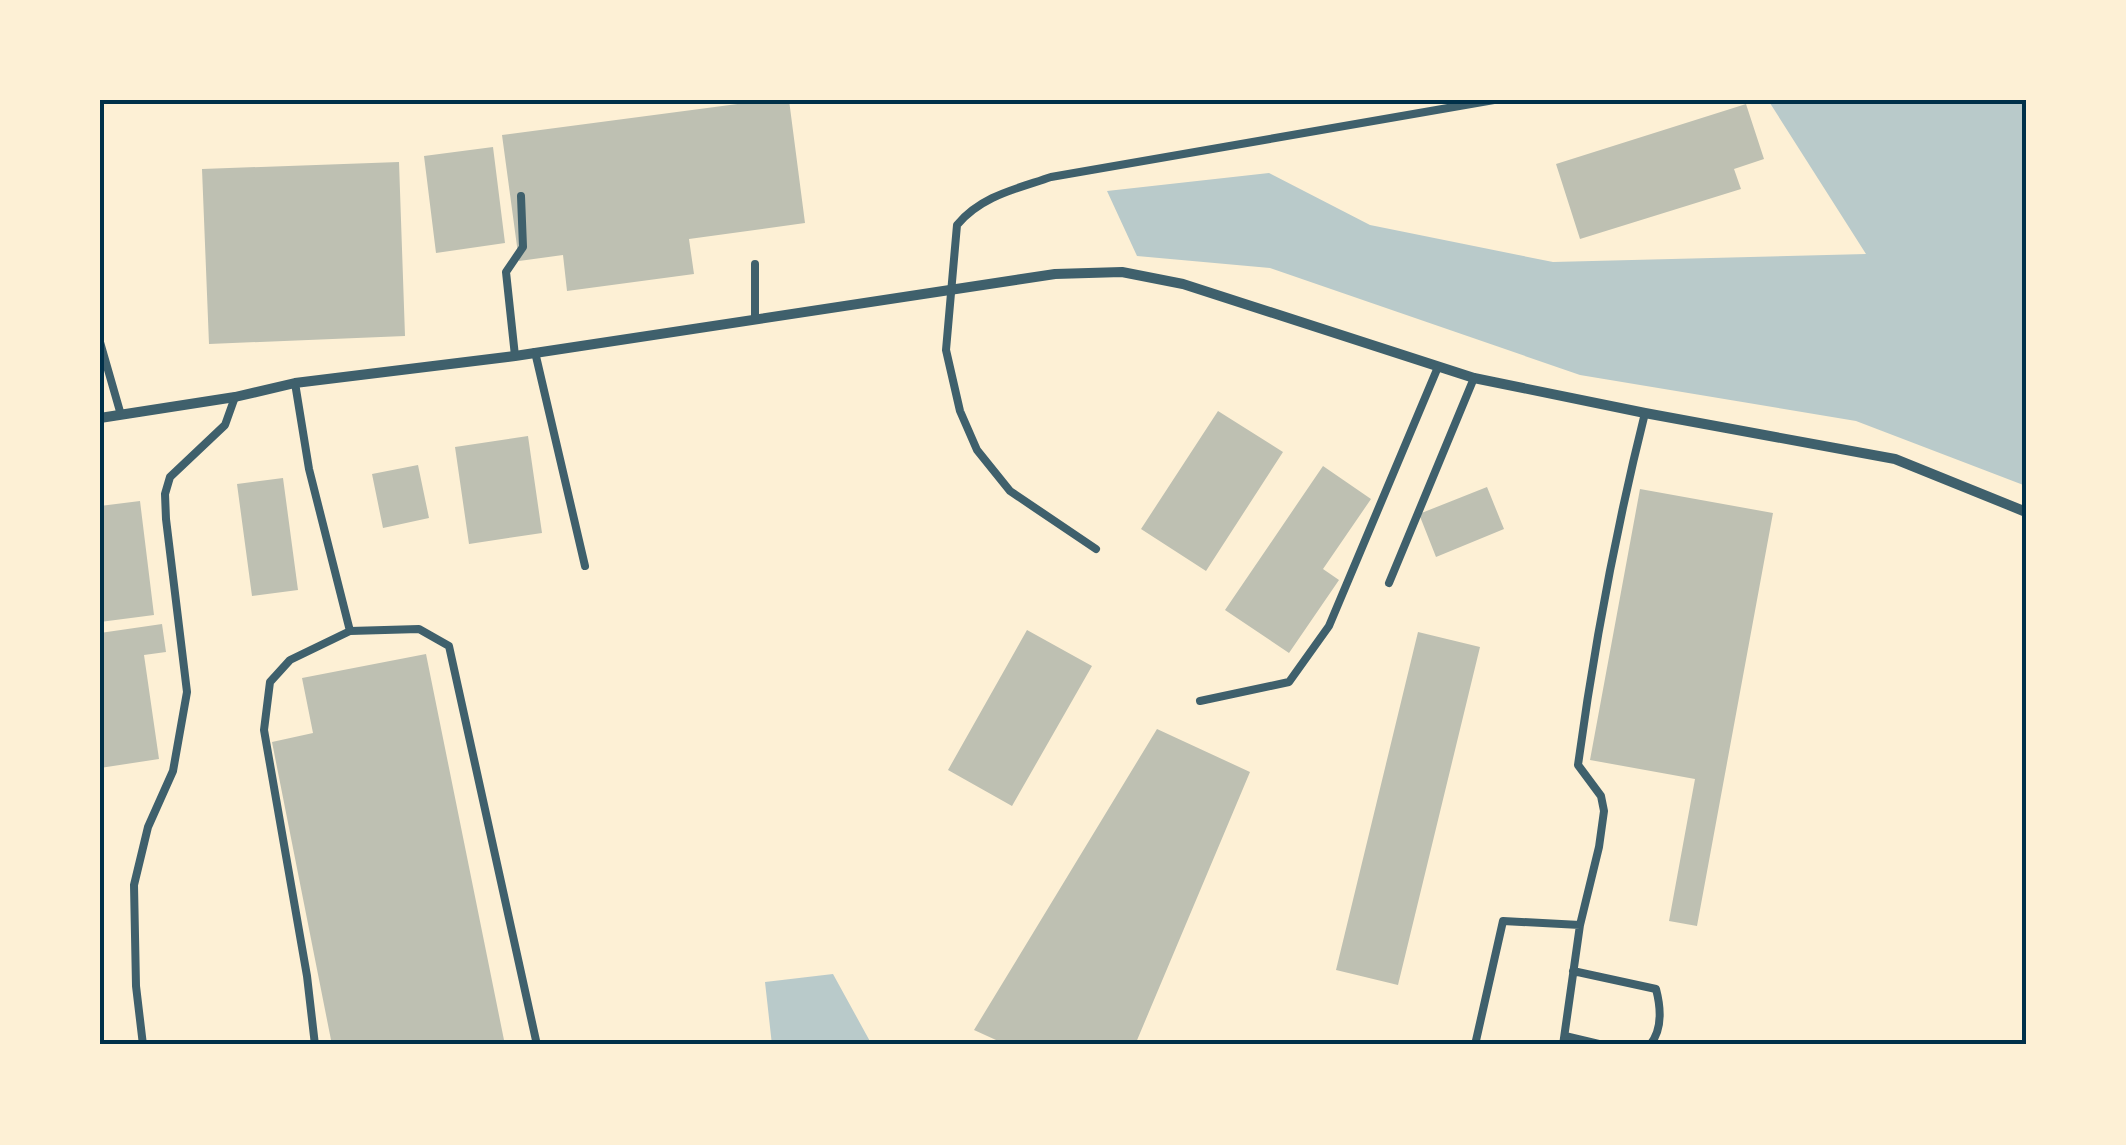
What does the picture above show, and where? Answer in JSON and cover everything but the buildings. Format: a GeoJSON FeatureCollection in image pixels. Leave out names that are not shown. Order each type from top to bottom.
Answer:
{"type":"FeatureCollection","features":[{"type":"Feature","properties":{"kind":"street"},"geometry":{"type":"LineString","coordinates":[[100,418],[235,397],[295,383],[515,356],[1055,274],[1122,272],[1183,284],[1474,378],[1895,459],[2026,512]]}},
{"type":"Feature","properties":{"kind":"lane"},"geometry":{"type":"LineString","coordinates":[[1096,549],[1010,491],[977,450],[960,411],[946,350],[957,225],[986,199],[1050,177],[1494,100]]}},
{"type":"Feature","properties":{"kind":"lane"},"geometry":{"type":"LineString","coordinates":[[515,356],[506,272],[524,247],[522,196]]}},
{"type":"Feature","properties":{"kind":"lane"},"geometry":{"type":"LineString","coordinates":[[754,318],[755,264]]}},
{"type":"Feature","properties":{"kind":"lane"},"geometry":{"type":"LineString","coordinates":[[100,342],[121,414]]}},
{"type":"Feature","properties":{"kind":"lane"},"geometry":{"type":"LineString","coordinates":[[534,352],[585,566]]}},
{"type":"Feature","properties":{"kind":"lane"},"geometry":{"type":"LineString","coordinates":[[1200,701],[1288,682],[1328,626],[1438,366]]}},
{"type":"Feature","properties":{"kind":"lane"},"geometry":{"type":"LineString","coordinates":[[1390,584],[1474,378]]}},
{"type":"Feature","properties":{"kind":"lane"},"geometry":{"type":"LineString","coordinates":[[295,383],[310,469],[350,631]]}},
{"type":"Feature","properties":{"kind":"lane"},"geometry":{"type":"LineString","coordinates":[[142,1045],[136,986],[134,885],[148,826],[173,770],[187,692],[166,494],[170,477],[226,425],[235,397]]}},
{"type":"Feature","properties":{"kind":"lane"},"geometry":{"type":"LineString","coordinates":[[1602,1045],[1564,1041],[1580,926],[1604,811],[1601,796],[1578,765],[1624,500],[1645,413]]}},
{"type":"Feature","properties":{"kind":"lane"},"geometry":{"type":"LineString","coordinates":[[315,1045],[264,730],[270,682],[290,660],[350,631],[419,629],[449,646],[537,1045]]}},
{"type":"Feature","properties":{"kind":"lane"},"geometry":{"type":"LineString","coordinates":[[1475,1045],[1503,921],[1580,926]]}},
{"type":"Feature","properties":{"kind":"lane"},"geometry":{"type":"LineString","coordinates":[[1573,971],[1656,989],[1661,1010],[1655,1041],[1650,1045]]}},
{"type":"Feature","properties":{"kind":"shaded area"},"geometry":{"type":"Polygon","coordinates":[[[1768,100],[2026,100],[2026,486],[1856,421],[1580,375],[1270,268],[1137,256],[1107,191],[1269,173],[1370,225],[1553,262],[1866,254],[1768,100]]]}},
{"type":"Feature","properties":{"kind":"shaded area"},"geometry":{"type":"Polygon","coordinates":[[[833,974],[872,1045],[772,1045],[765,982],[833,974]]]}}]}
